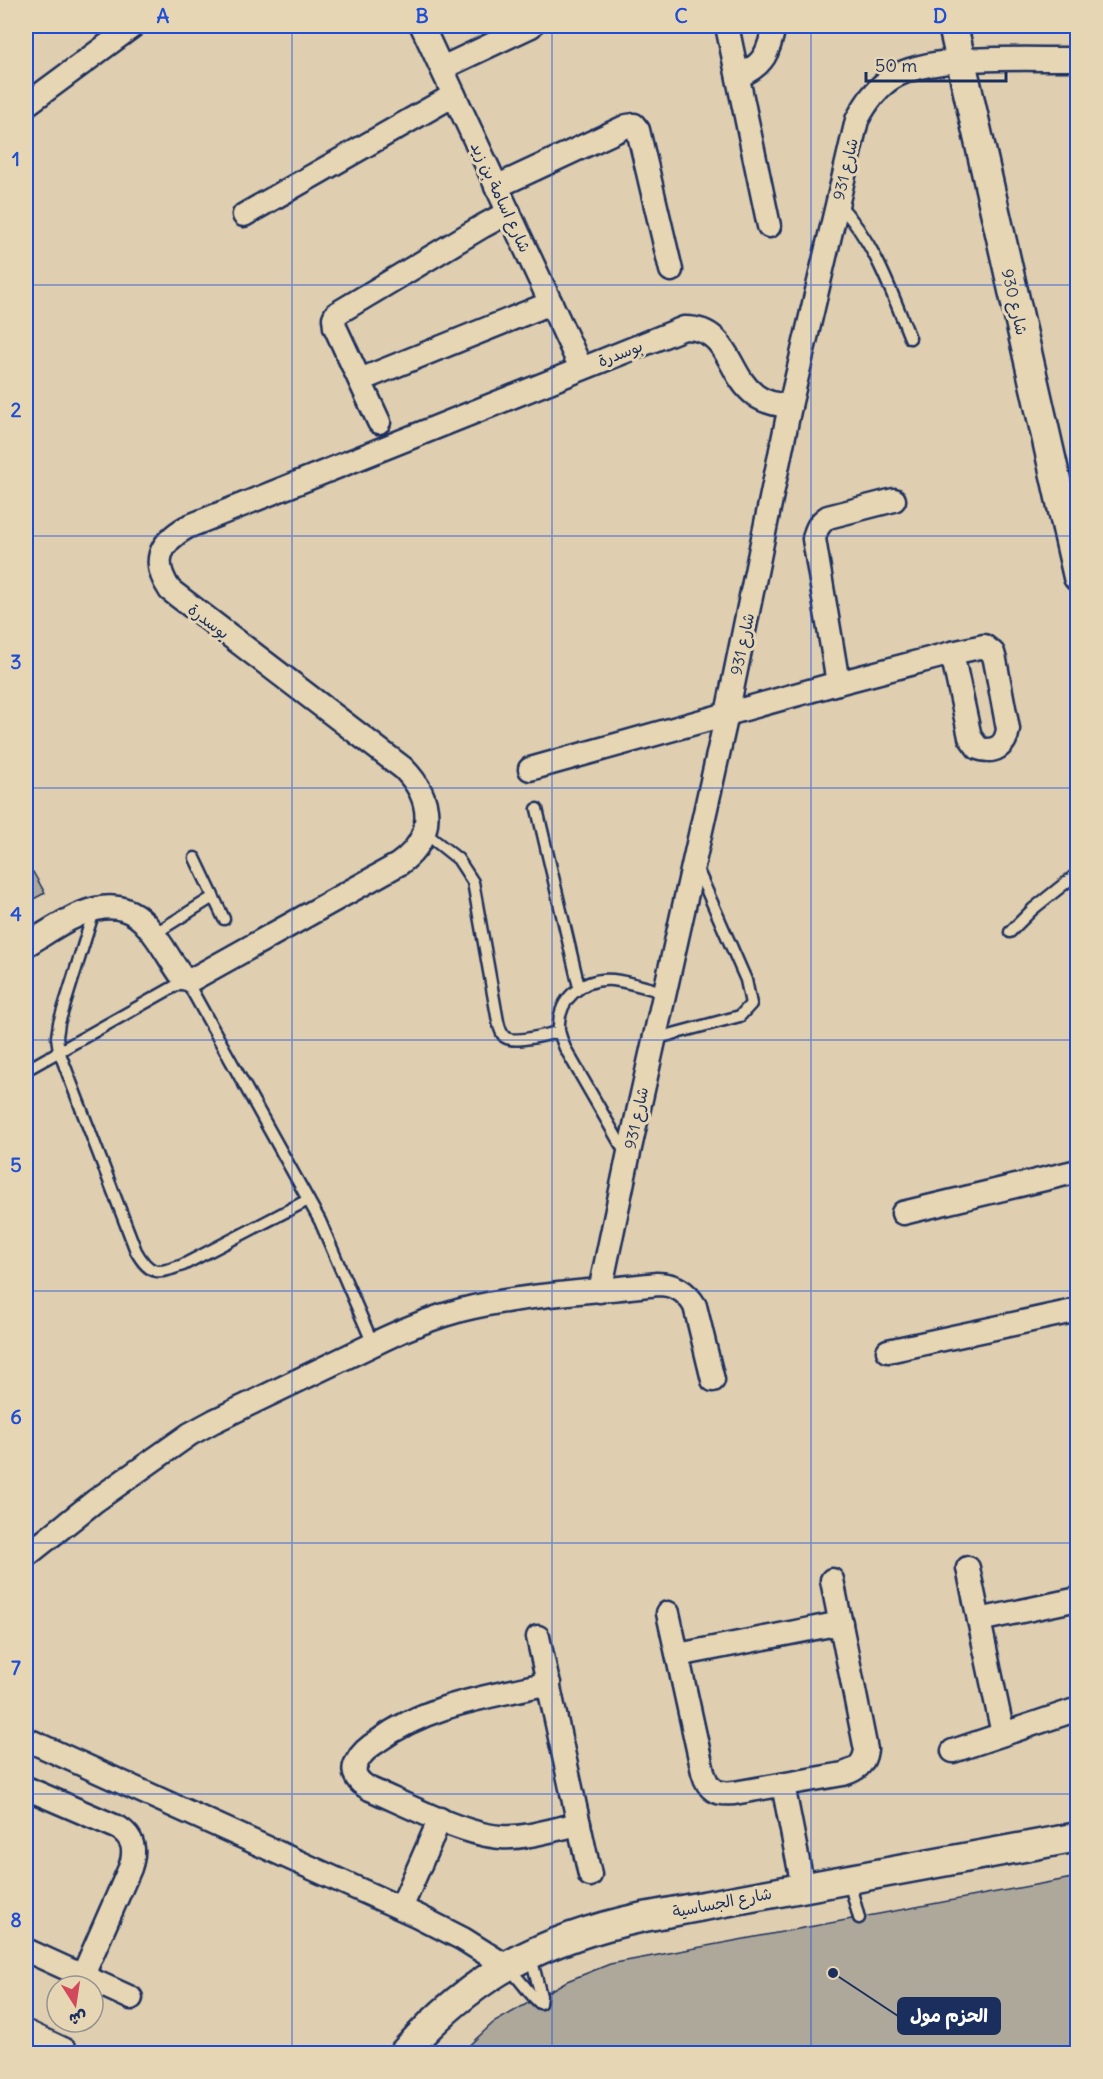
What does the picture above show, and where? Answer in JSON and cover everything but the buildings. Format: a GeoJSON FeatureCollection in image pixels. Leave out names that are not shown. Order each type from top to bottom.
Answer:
{"type":"FeatureCollection","features":[{"type":"Feature","properties":{"kind":"main road"},"geometry":{"type":"LineString","coordinates":[[26,2037],[62,2054]]}},
{"type":"Feature","properties":{"kind":"street"},"geometry":{"type":"LineString","coordinates":[[26,105],[133,26]]}},
{"type":"Feature","properties":{"kind":"street","name":"شارع اسامة بن زيد"},"geometry":{"type":"LineString","coordinates":[[422,26],[581,368]]}},
{"type":"Feature","properties":{"kind":"street"},"geometry":{"type":"LineString","coordinates":[[442,68],[492,33],[531,26]]}},
{"type":"Feature","properties":{"kind":"street"},"geometry":{"type":"LineString","coordinates":[[727,26],[770,226]]}},
{"type":"Feature","properties":{"kind":"street"},"geometry":{"type":"LineString","coordinates":[[739,76],[753,70],[762,61],[768,50],[774,26]]}},
{"type":"Feature","properties":{"kind":"street","name":"شارع 930"},"geometry":{"type":"LineString","coordinates":[[953,26],[1077,577]]}},
{"type":"Feature","properties":{"kind":"street","name":"شارع 931"},"geometry":{"type":"LineString","coordinates":[[600,1291],[727,714],[790,406],[857,120],[877,90],[907,70],[960,61],[1077,59]]}},
{"type":"Feature","properties":{"kind":"street"},"geometry":{"type":"LineString","coordinates":[[244,215],[454,95]]}},
{"type":"Feature","properties":{"kind":"street"},"geometry":{"type":"LineString","coordinates":[[496,187],[627,126],[634,125],[638,130],[671,270]]}},
{"type":"Feature","properties":{"kind":"street"},"geometry":{"type":"LineString","coordinates":[[379,422],[335,327],[336,314],[483,226],[509,213]]}},
{"type":"Feature","properties":{"kind":"street"},"geometry":{"type":"LineString","coordinates":[[360,380],[550,303]]}},
{"type":"Feature","properties":{"kind":"street","name":"بوسدرة"},"geometry":{"type":"LineString","coordinates":[[424,832],[426,821],[424,800],[415,780],[403,768],[170,590],[160,570],[160,556],[164,545],[172,536],[187,527],[684,328],[701,330],[716,338],[742,380],[756,396],[777,405],[790,406]]}},
{"type":"Feature","properties":{"kind":"street"},"geometry":{"type":"LineString","coordinates":[[838,683],[814,539],[815,533],[818,526],[828,517],[894,500]]}},
{"type":"Feature","properties":{"kind":"street"},"geometry":{"type":"LineString","coordinates":[[530,769],[951,653]]}},
{"type":"Feature","properties":{"kind":"street"},"geometry":{"type":"LineString","coordinates":[[26,945],[95,907],[114,907],[141,919],[154,934],[180,975],[186,980],[191,980],[399,864],[414,850],[424,832]]}},
{"type":"Feature","properties":{"kind":"street"},"geometry":{"type":"LineString","coordinates":[[903,1214],[1077,1172]]}},
{"type":"Feature","properties":{"kind":"street"},"geometry":{"type":"LineString","coordinates":[[26,1556],[95,1500],[190,1434],[407,1328],[461,1311],[518,1300],[666,1284],[682,1291],[695,1306],[713,1380]]}},
{"type":"Feature","properties":{"kind":"street"},"geometry":{"type":"LineString","coordinates":[[888,1351],[1077,1310]]}},
{"type":"Feature","properties":{"kind":"street"},"geometry":{"type":"LineString","coordinates":[[968,1568],[1003,1734]]}},
{"type":"Feature","properties":{"kind":"street"},"geometry":{"type":"LineString","coordinates":[[668,1613],[703,1772],[709,1787],[714,1792],[727,1794],[783,1785],[851,1771],[858,1768],[865,1756],[865,1741],[832,1580]]}},
{"type":"Feature","properties":{"kind":"street"},"geometry":{"type":"LineString","coordinates":[[979,1620],[1077,1599]]}},
{"type":"Feature","properties":{"kind":"street"},"geometry":{"type":"LineString","coordinates":[[678,1655],[841,1623]]}},
{"type":"Feature","properties":{"kind":"street"},"geometry":{"type":"LineString","coordinates":[[538,1637],[590,1875]]}},
{"type":"Feature","properties":{"kind":"street"},"geometry":{"type":"LineString","coordinates":[[549,1683],[454,1704],[417,1717],[398,1727],[361,1755],[355,1764],[355,1774],[359,1783],[440,1819],[478,1833],[501,1837],[522,1836],[579,1824]]}},
{"type":"Feature","properties":{"kind":"street"},"geometry":{"type":"LineString","coordinates":[[953,1751],[1077,1709]]}},
{"type":"Feature","properties":{"kind":"street"},"geometry":{"type":"LineString","coordinates":[[26,1739],[456,1935],[518,1959]]}},
{"type":"Feature","properties":{"kind":"street"},"geometry":{"type":"LineString","coordinates":[[783,1785],[803,1887]]}},
{"type":"Feature","properties":{"kind":"street"},"geometry":{"type":"LineString","coordinates":[[26,1788],[118,1828],[125,1832],[133,1844],[134,1852],[130,1868],[83,1974]]}},
{"type":"Feature","properties":{"kind":"street"},"geometry":{"type":"LineString","coordinates":[[401,1908],[440,1819]]}},
{"type":"Feature","properties":{"kind":"street","name":"شارع الجساسية"},"geometry":{"type":"LineString","coordinates":[[403,2054],[438,2016],[458,1999],[518,1959],[556,1941],[620,1922],[1077,1837]]}},
{"type":"Feature","properties":{"kind":"street"},"geometry":{"type":"LineString","coordinates":[[26,1950],[81,1974]]}},
{"type":"Feature","properties":{"kind":"street"},"geometry":{"type":"LineString","coordinates":[[105,1985],[132,1998]]}},
{"type":"Feature","properties":{"kind":"lane"},"geometry":{"type":"LineString","coordinates":[[837,202],[855,221],[871,246],[884,272],[910,338]]}},
{"type":"Feature","properties":{"kind":"lane"},"geometry":{"type":"LineString","coordinates":[[537,809],[579,987]]}},
{"type":"Feature","properties":{"kind":"lane"},"geometry":{"type":"LineString","coordinates":[[424,832],[458,859],[473,882],[497,1016],[503,1036],[509,1040],[518,1040],[559,1032]]}},
{"type":"Feature","properties":{"kind":"lane"},"geometry":{"type":"LineString","coordinates":[[195,858],[224,919]]}},
{"type":"Feature","properties":{"kind":"lane"},"geometry":{"type":"LineString","coordinates":[[654,1040],[741,1016],[751,1004],[746,980],[694,861]]}},
{"type":"Feature","properties":{"kind":"lane"},"geometry":{"type":"LineString","coordinates":[[1010,932],[1033,909],[1077,873]]}},
{"type":"Feature","properties":{"kind":"lane"},"geometry":{"type":"LineString","coordinates":[[154,934],[213,897]]}},
{"type":"Feature","properties":{"kind":"lane"},"geometry":{"type":"LineString","coordinates":[[95,907],[59,1023],[58,1051],[136,1251],[144,1265],[155,1272],[183,1265],[308,1200]]}},
{"type":"Feature","properties":{"kind":"lane"},"geometry":{"type":"LineString","coordinates":[[26,1070],[186,980],[308,1200],[330,1243],[373,1344]]}},
{"type":"Feature","properties":{"kind":"lane"},"geometry":{"type":"LineString","coordinates":[[628,1157],[565,1048],[559,1032],[560,1015],[567,999],[579,987],[595,980],[613,980],[664,992]]}},
{"type":"Feature","properties":{"kind":"lane"},"geometry":{"type":"LineString","coordinates":[[849,1879],[859,1918]]}},
{"type":"Feature","properties":{"kind":"place","name":"الحزم مول"},"geometry":{"type":"Point","coordinates":[833,1973]}}]}
